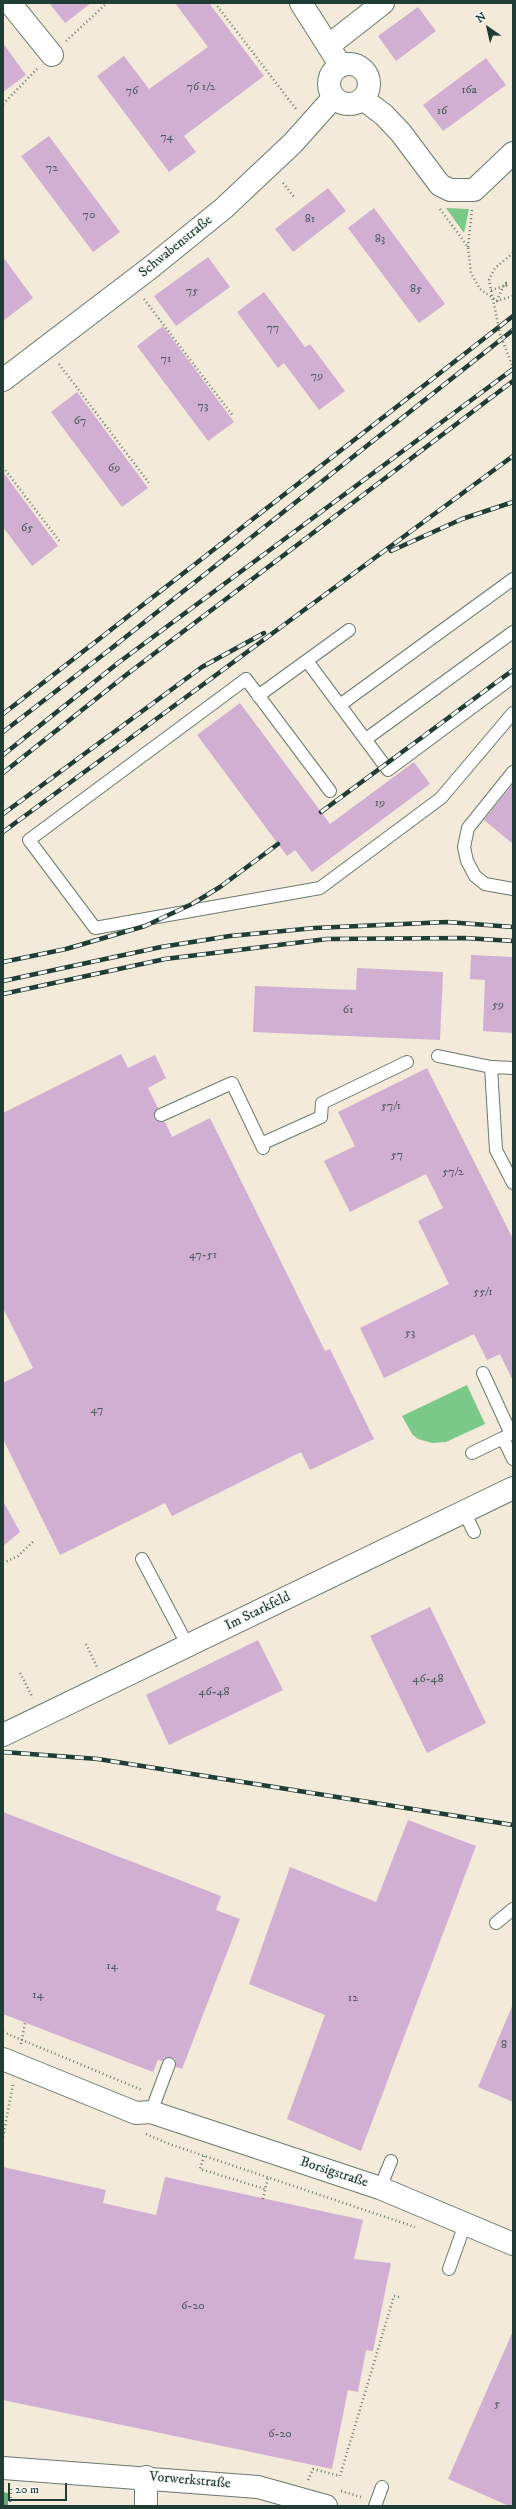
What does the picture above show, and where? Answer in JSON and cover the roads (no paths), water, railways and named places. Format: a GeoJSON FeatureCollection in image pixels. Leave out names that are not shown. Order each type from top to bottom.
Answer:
{"type":"FeatureCollection","features":[{"type":"Feature","properties":{"kind":"street"},"geometry":{"type":"LineString","coordinates":[[10,3],[52,55]]}},
{"type":"Feature","properties":{"kind":"street"},"geometry":{"type":"LineString","coordinates":[[301,3],[341,66]]}},
{"type":"Feature","properties":{"kind":"street"},"geometry":{"type":"LineString","coordinates":[[328,46],[383,3]]}},
{"type":"Feature","properties":{"kind":"street"},"geometry":{"type":"LineString","coordinates":[[353,65],[359,67],[367,76],[369,88],[363,99],[351,104],[339,101],[334,97],[331,92],[330,80],[332,74],[341,66],[353,65]]}},
{"type":"Feature","properties":{"kind":"street","name":"Schwabenstraße"},"geometry":{"type":"LineString","coordinates":[[3,380],[132,282],[224,208],[293,144],[334,97]]}},
{"type":"Feature","properties":{"kind":"street"},"geometry":{"type":"LineString","coordinates":[[363,99],[384,115],[401,134],[440,185],[443,198],[474,190],[513,153]]}},
{"type":"Feature","properties":{"kind":"street","name":"Im Starkfeld"},"geometry":{"type":"LineString","coordinates":[[3,1735],[513,1488]]}},
{"type":"Feature","properties":{"kind":"street","name":"Borsigstraße"},"geometry":{"type":"LineString","coordinates":[[3,2045],[141,2102],[154,2104],[380,2188],[513,2244]]}},
{"type":"Feature","properties":{"kind":"street","name":"Borsigstraße"},"geometry":{"type":"LineString","coordinates":[[3,2059],[136,2113],[154,2104]]}},
{"type":"Feature","properties":{"kind":"street","name":"Vorwerkstraße"},"geometry":{"type":"LineString","coordinates":[[3,2468],[146,2477],[258,2487],[326,2506]]}},
{"type":"Feature","properties":{"kind":"street"},"geometry":{"type":"LineString","coordinates":[[146,2477],[146,2506]]}},
{"type":"Feature","properties":{"kind":"lane"},"geometry":{"type":"LineString","coordinates":[[340,705],[513,578]]}},
{"type":"Feature","properties":{"kind":"lane"},"geometry":{"type":"LineString","coordinates":[[258,696],[349,630]]}},
{"type":"Feature","properties":{"kind":"lane"},"geometry":{"type":"LineString","coordinates":[[366,739],[513,632]]}},
{"type":"Feature","properties":{"kind":"lane"},"geometry":{"type":"LineString","coordinates":[[307,660],[388,770],[513,677]]}},
{"type":"Feature","properties":{"kind":"lane"},"geometry":{"type":"LineString","coordinates":[[330,791],[246,679],[29,840],[95,928],[320,888],[440,798],[513,713]]}},
{"type":"Feature","properties":{"kind":"lane"},"geometry":{"type":"LineString","coordinates":[[513,772],[468,828],[464,847],[474,876],[485,884],[513,889]]}},
{"type":"Feature","properties":{"kind":"lane"},"geometry":{"type":"LineString","coordinates":[[438,1056],[491,1067],[513,1068]]}},
{"type":"Feature","properties":{"kind":"lane"},"geometry":{"type":"LineString","coordinates":[[161,1115],[232,1083],[262,1146],[321,1118],[322,1103],[407,1062]]}},
{"type":"Feature","properties":{"kind":"lane"},"geometry":{"type":"LineString","coordinates":[[491,1067],[496,1150],[513,1184]]}},
{"type":"Feature","properties":{"kind":"lane"},"geometry":{"type":"LineString","coordinates":[[483,1373],[509,1435],[513,1459]]}},
{"type":"Feature","properties":{"kind":"lane"},"geometry":{"type":"LineString","coordinates":[[472,1453],[509,1435]]}},
{"type":"Feature","properties":{"kind":"lane"},"geometry":{"type":"LineString","coordinates":[[464,1512],[474,1532]]}},
{"type":"Feature","properties":{"kind":"lane"},"geometry":{"type":"LineString","coordinates":[[143,1559],[188,1646]]}},
{"type":"Feature","properties":{"kind":"lane"},"geometry":{"type":"LineString","coordinates":[[496,1923],[513,1909]]}},
{"type":"Feature","properties":{"kind":"lane"},"geometry":{"type":"LineString","coordinates":[[154,2104],[169,2064]]}},
{"type":"Feature","properties":{"kind":"lane"},"geometry":{"type":"LineString","coordinates":[[380,2188],[391,2161]]}},
{"type":"Feature","properties":{"kind":"lane"},"geometry":{"type":"LineString","coordinates":[[449,2269],[465,2224]]}},
{"type":"Feature","properties":{"kind":"lane"},"geometry":{"type":"LineString","coordinates":[[375,2506],[382,2486]]}},
{"type":"Feature","properties":{"kind":"railway"},"geometry":{"type":"LineString","coordinates":[[3,714],[513,316]]}},
{"type":"Feature","properties":{"kind":"railway"},"geometry":{"type":"LineString","coordinates":[[3,732],[108,651],[513,330]]}},
{"type":"Feature","properties":{"kind":"railway"},"geometry":{"type":"LineString","coordinates":[[3,755],[118,663],[513,369]]}},
{"type":"Feature","properties":{"kind":"railway"},"geometry":{"type":"LineString","coordinates":[[3,773],[126,675],[513,381]]}},
{"type":"Feature","properties":{"kind":"railway"},"geometry":{"type":"LineString","coordinates":[[3,832],[513,456]]}},
{"type":"Feature","properties":{"kind":"railway"},"geometry":{"type":"LineString","coordinates":[[391,551],[462,519],[513,502]]}},
{"type":"Feature","properties":{"kind":"railway"},"geometry":{"type":"LineString","coordinates":[[3,814],[202,667],[264,633]]}},
{"type":"Feature","properties":{"kind":"railway"},"geometry":{"type":"LineString","coordinates":[[321,812],[513,670]]}},
{"type":"Feature","properties":{"kind":"railway"},"geometry":{"type":"LineString","coordinates":[[3,962],[66,949],[145,926],[192,904],[220,887],[278,844]]}},
{"type":"Feature","properties":{"kind":"railway"},"geometry":{"type":"LineString","coordinates":[[3,981],[161,947],[230,936],[315,928],[447,922],[513,927]]}},
{"type":"Feature","properties":{"kind":"railway"},"geometry":{"type":"LineString","coordinates":[[3,994],[165,959],[327,939],[465,938],[513,941]]}},
{"type":"Feature","properties":{"kind":"railway"},"geometry":{"type":"LineString","coordinates":[[3,1752],[98,1759],[513,1825]]}}]}
